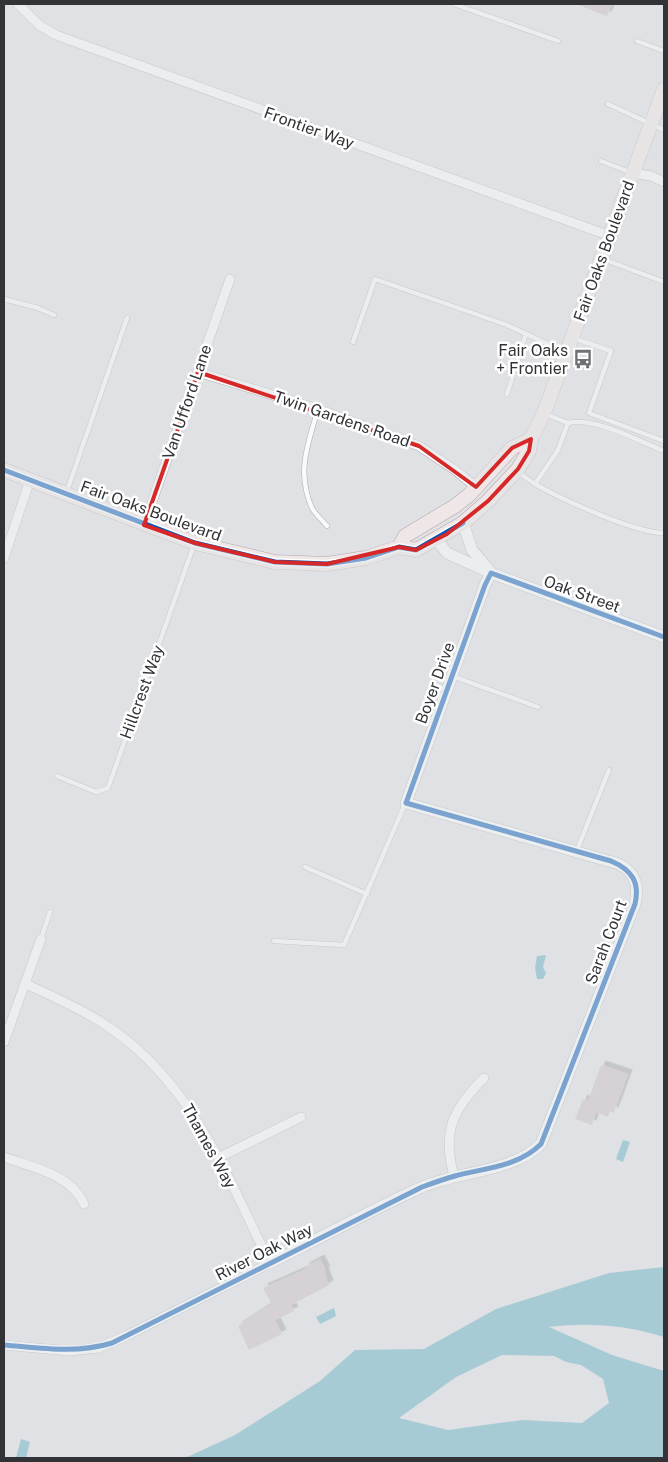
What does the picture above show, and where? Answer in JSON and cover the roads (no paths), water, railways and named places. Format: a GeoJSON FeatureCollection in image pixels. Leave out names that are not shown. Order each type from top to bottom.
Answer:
{"type":"FeatureCollection","features":[{"type":"Feature","properties":{"kind":"main road","name":"Fair Oaks Boulevard"},"geometry":{"type":"LineString","coordinates":[[4,470],[195,543],[274,562],[327,564],[352,560],[399,547],[416,550],[437,540],[463,524],[488,501],[516,472],[529,451],[531,439],[544,413],[664,89]]}},
{"type":"Feature","properties":{"kind":"main road"},"geometry":{"type":"LineString","coordinates":[[399,547],[404,536],[439,517],[466,498],[512,448],[531,439]]}},
{"type":"Feature","properties":{"kind":"main road"},"geometry":{"type":"LineString","coordinates":[[437,540],[449,521],[463,511],[466,498]]}},
{"type":"Feature","properties":{"kind":"street","name":"Frontier Way"},"geometry":{"type":"LineString","coordinates":[[18,4],[39,25],[63,38],[610,236]]}},
{"type":"Feature","properties":{"kind":"street"},"geometry":{"type":"LineString","coordinates":[[633,173],[651,176],[664,182]]}},
{"type":"Feature","properties":{"kind":"street","name":"Van Ufford Lane"},"geometry":{"type":"LineString","coordinates":[[144,525],[230,279]]}},
{"type":"Feature","properties":{"kind":"street","name":"Twin Gardens Road"},"geometry":{"type":"LineString","coordinates":[[198,372],[318,409],[419,446],[455,470],[476,487]]}},
{"type":"Feature","properties":{"kind":"street"},"geometry":{"type":"LineString","coordinates":[[4,558],[30,480]]}},
{"type":"Feature","properties":{"kind":"street"},"geometry":{"type":"LineString","coordinates":[[463,524],[472,550],[491,574]]}},
{"type":"Feature","properties":{"kind":"street"},"geometry":{"type":"LineString","coordinates":[[437,540],[447,553],[491,574]]}},
{"type":"Feature","properties":{"kind":"street","name":"Oak Street"},"geometry":{"type":"LineString","coordinates":[[491,574],[664,637]]}},
{"type":"Feature","properties":{"kind":"street","name":"Boyer Drive"},"geometry":{"type":"LineString","coordinates":[[406,803],[484,585],[491,574]]}},
{"type":"Feature","properties":{"kind":"street","name":"Sarah Court"},"geometry":{"type":"LineString","coordinates":[[406,803],[577,852],[625,868],[634,877],[637,896],[541,1144],[532,1153]]}},
{"type":"Feature","properties":{"kind":"street"},"geometry":{"type":"LineString","coordinates":[[4,1042],[41,939]]}},
{"type":"Feature","properties":{"kind":"street","name":"Thames Way"},"geometry":{"type":"LineString","coordinates":[[26,984],[94,1018],[131,1044],[170,1082],[190,1109],[218,1158],[270,1263]]}},
{"type":"Feature","properties":{"kind":"street"},"geometry":{"type":"LineString","coordinates":[[454,1176],[448,1153],[449,1129],[455,1114],[464,1100],[484,1078]]}},
{"type":"Feature","properties":{"kind":"street"},"geometry":{"type":"LineString","coordinates":[[218,1158],[301,1117]]}},
{"type":"Feature","properties":{"kind":"street","name":"River Oak Way"},"geometry":{"type":"LineString","coordinates":[[4,1344],[70,1351],[98,1348],[120,1339],[422,1187],[454,1176],[516,1161],[532,1153]]}},
{"type":"Feature","properties":{"kind":"street"},"geometry":{"type":"LineString","coordinates":[[4,1157],[56,1176],[76,1190],[84,1204]]}},
{"type":"Feature","properties":{"kind":"lane"},"geometry":{"type":"LineString","coordinates":[[454,4],[558,41]]}},
{"type":"Feature","properties":{"kind":"lane"},"geometry":{"type":"LineString","coordinates":[[637,41],[664,51]]}},
{"type":"Feature","properties":{"kind":"lane"},"geometry":{"type":"LineString","coordinates":[[608,104],[651,126],[664,130]]}},
{"type":"Feature","properties":{"kind":"lane"},"geometry":{"type":"LineString","coordinates":[[601,161],[633,173]]}},
{"type":"Feature","properties":{"kind":"lane"},"geometry":{"type":"LineString","coordinates":[[601,259],[664,282]]}},
{"type":"Feature","properties":{"kind":"lane"},"geometry":{"type":"LineString","coordinates":[[353,342],[375,279],[507,325],[566,353]]}},
{"type":"Feature","properties":{"kind":"lane"},"geometry":{"type":"LineString","coordinates":[[4,299],[38,308],[54,315]]}},
{"type":"Feature","properties":{"kind":"lane"},"geometry":{"type":"LineString","coordinates":[[66,493],[127,318]]}},
{"type":"Feature","properties":{"kind":"lane"},"geometry":{"type":"LineString","coordinates":[[506,394],[526,334]]}},
{"type":"Feature","properties":{"kind":"lane"},"geometry":{"type":"LineString","coordinates":[[572,338],[611,351],[590,414],[664,441]]}},
{"type":"Feature","properties":{"kind":"lane"},"geometry":{"type":"LineString","coordinates":[[318,409],[303,460],[303,474],[312,509],[327,526]]}},
{"type":"Feature","properties":{"kind":"lane"},"geometry":{"type":"LineString","coordinates":[[544,413],[568,423],[578,421],[598,426],[664,452]]}},
{"type":"Feature","properties":{"kind":"lane"},"geometry":{"type":"LineString","coordinates":[[535,484],[558,450],[568,423]]}},
{"type":"Feature","properties":{"kind":"lane"},"geometry":{"type":"LineString","coordinates":[[516,472],[556,496],[632,526],[664,533]]}},
{"type":"Feature","properties":{"kind":"lane","name":"Hillcrest Way"},"geometry":{"type":"LineString","coordinates":[[57,776],[96,792],[105,791],[108,788],[195,543]]}},
{"type":"Feature","properties":{"kind":"lane"},"geometry":{"type":"LineString","coordinates":[[451,676],[538,707]]}},
{"type":"Feature","properties":{"kind":"lane"},"geometry":{"type":"LineString","coordinates":[[577,852],[609,770]]}},
{"type":"Feature","properties":{"kind":"lane"},"geometry":{"type":"LineString","coordinates":[[274,941],[344,945],[406,803]]}},
{"type":"Feature","properties":{"kind":"lane"},"geometry":{"type":"LineString","coordinates":[[305,867],[366,894]]}},
{"type":"Feature","properties":{"kind":"lane"},"geometry":{"type":"LineString","coordinates":[[41,939],[50,912]]}},
{"type":"Feature","properties":{"kind":"water"},"geometry":{"type":"Polygon","coordinates":[[[546,955],[543,967],[546,973],[543,979],[537,979],[535,968],[537,956],[546,955]]]}},
{"type":"Feature","properties":{"kind":"water"},"geometry":{"type":"Polygon","coordinates":[[[623,1140],[630,1142],[623,1162],[616,1159],[623,1140]]]}},
{"type":"Feature","properties":{"kind":"water"},"geometry":{"type":"Polygon","coordinates":[[[664,1267],[664,1337],[622,1327],[578,1325],[549,1327],[612,1355],[664,1371],[664,1458],[185,1458],[235,1435],[320,1381],[355,1350],[424,1349],[496,1309],[609,1273],[664,1267]],[[502,1355],[456,1377],[399,1418],[448,1430],[522,1420],[582,1423],[609,1403],[603,1379],[581,1365],[566,1362],[554,1356],[502,1355]]]}},
{"type":"Feature","properties":{"kind":"water"},"geometry":{"type":"Polygon","coordinates":[[[334,1308],[336,1316],[320,1324],[316,1317],[334,1308]]]}},
{"type":"Feature","properties":{"kind":"water"},"geometry":{"type":"Polygon","coordinates":[[[21,1439],[30,1442],[26,1458],[16,1458],[21,1439]]]}},
{"type":"Feature","properties":{"kind":"place","name":"Fair Oaks + Frontier"},"geometry":{"type":"Point","coordinates":[583,359]}}]}
